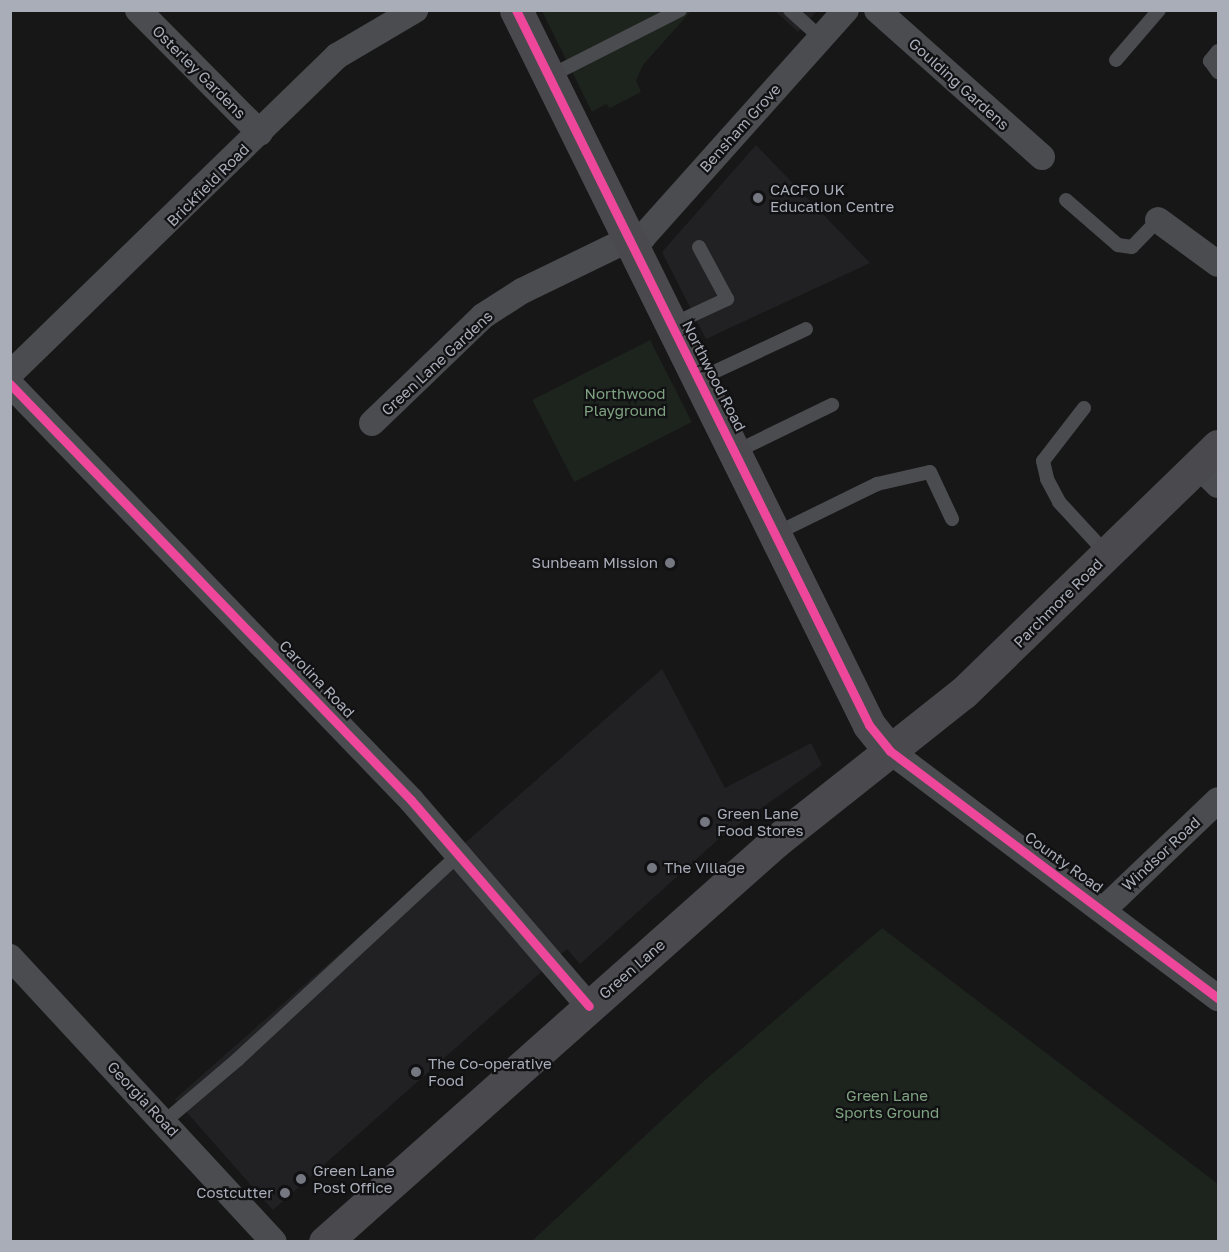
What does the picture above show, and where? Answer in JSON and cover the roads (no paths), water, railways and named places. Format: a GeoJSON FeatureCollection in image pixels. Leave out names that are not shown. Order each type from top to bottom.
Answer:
{"type":"FeatureCollection","features":[{"type":"Feature","properties":{"kind":"main road","name":"Northwood Road"},"geometry":{"type":"LineString","coordinates":[[516,10],[869,724],[890,751]]}},
{"type":"Feature","properties":{"kind":"main road","name":"Parchmore Road"},"geometry":{"type":"LineString","coordinates":[[890,751],[971,686],[1107,554],[1212,466]]}},
{"type":"Feature","properties":{"kind":"main road","name":"Green Lane"},"geometry":{"type":"LineString","coordinates":[[325,1242],[776,841],[890,751]]}},
{"type":"Feature","properties":{"kind":"street","name":"Osterley Gardens"},"geometry":{"type":"LineString","coordinates":[[138,10],[260,133]]}},
{"type":"Feature","properties":{"kind":"street","name":"Brickfield Road"},"geometry":{"type":"LineString","coordinates":[[10,374],[337,56],[415,10]]}},
{"type":"Feature","properties":{"kind":"street","name":"Bensham Grove"},"geometry":{"type":"LineString","coordinates":[[631,240],[642,238],[846,10]]}},
{"type":"Feature","properties":{"kind":"street","name":"Goulding Gardens"},"geometry":{"type":"LineString","coordinates":[[877,10],[1042,157]]}},
{"type":"Feature","properties":{"kind":"street"},"geometry":{"type":"LineString","coordinates":[[1158,220],[1218,264]]}},
{"type":"Feature","properties":{"kind":"street","name":"Green Lane Gardens"},"geometry":{"type":"LineString","coordinates":[[372,423],[483,316],[522,291],[631,240]]}},
{"type":"Feature","properties":{"kind":"street","name":"Carolina Road"},"geometry":{"type":"LineString","coordinates":[[10,384],[289,672],[458,855],[589,1006]]}},
{"type":"Feature","properties":{"kind":"street","name":"County Road"},"geometry":{"type":"LineString","coordinates":[[890,751],[1218,998]]}},
{"type":"Feature","properties":{"kind":"street","name":"Windsor Road"},"geometry":{"type":"LineString","coordinates":[[1103,910],[1218,800]]}},
{"type":"Feature","properties":{"kind":"street","name":"Georgia Road"},"geometry":{"type":"LineString","coordinates":[[10,957],[274,1242]]}},
{"type":"Feature","properties":{"kind":"lane"},"geometry":{"type":"LineString","coordinates":[[548,77],[680,10]]}},
{"type":"Feature","properties":{"kind":"lane"},"geometry":{"type":"LineString","coordinates":[[790,10],[820,38]]}},
{"type":"Feature","properties":{"kind":"lane"},"geometry":{"type":"LineString","coordinates":[[1116,60],[1159,10]]}},
{"type":"Feature","properties":{"kind":"lane"},"geometry":{"type":"LineString","coordinates":[[1218,51],[1210,61],[1218,72]]}},
{"type":"Feature","properties":{"kind":"lane"},"geometry":{"type":"LineString","coordinates":[[1066,200],[1118,245],[1132,247],[1158,220]]}},
{"type":"Feature","properties":{"kind":"lane"},"geometry":{"type":"LineString","coordinates":[[671,325],[727,299],[699,247]]}},
{"type":"Feature","properties":{"kind":"lane"},"geometry":{"type":"LineString","coordinates":[[699,379],[806,329]]}},
{"type":"Feature","properties":{"kind":"lane"},"geometry":{"type":"LineString","coordinates":[[735,452],[832,405]]}},
{"type":"Feature","properties":{"kind":"lane"},"geometry":{"type":"LineString","coordinates":[[1084,408],[1043,462],[1047,479],[1059,502],[1107,554]]}},
{"type":"Feature","properties":{"kind":"lane"},"geometry":{"type":"LineString","coordinates":[[775,534],[877,484],[930,472],[952,519]]}},
{"type":"Feature","properties":{"kind":"lane"},"geometry":{"type":"LineString","coordinates":[[165,1122],[221,1070],[237,1060],[458,855]]}},
{"type":"Feature","properties":{"kind":"place","name":"CACFO UK Education Centre"},"geometry":{"type":"Point","coordinates":[758,198]}},
{"type":"Feature","properties":{"kind":"place","name":"Sunbeam Mission"},"geometry":{"type":"Point","coordinates":[670,563]}},
{"type":"Feature","properties":{"kind":"place","name":"Green Lane Food Stores"},"geometry":{"type":"Point","coordinates":[705,822]}},
{"type":"Feature","properties":{"kind":"place","name":"The Village"},"geometry":{"type":"Point","coordinates":[652,868]}},
{"type":"Feature","properties":{"kind":"place","name":"The Co-operative Food"},"geometry":{"type":"Point","coordinates":[416,1072]}},
{"type":"Feature","properties":{"kind":"place","name":"Green Lane Post Office"},"geometry":{"type":"Point","coordinates":[301,1179]}},
{"type":"Feature","properties":{"kind":"place","name":"Costcutter"},"geometry":{"type":"Point","coordinates":[285,1193]}},
{"type":"Feature","properties":{"kind":"park label","name":"Northwood Playground"},"geometry":{"type":"Point","coordinates":[625,402]}},
{"type":"Feature","properties":{"kind":"park label","name":"Green Lane Sports Ground"},"geometry":{"type":"Point","coordinates":[887,1104]}}]}
